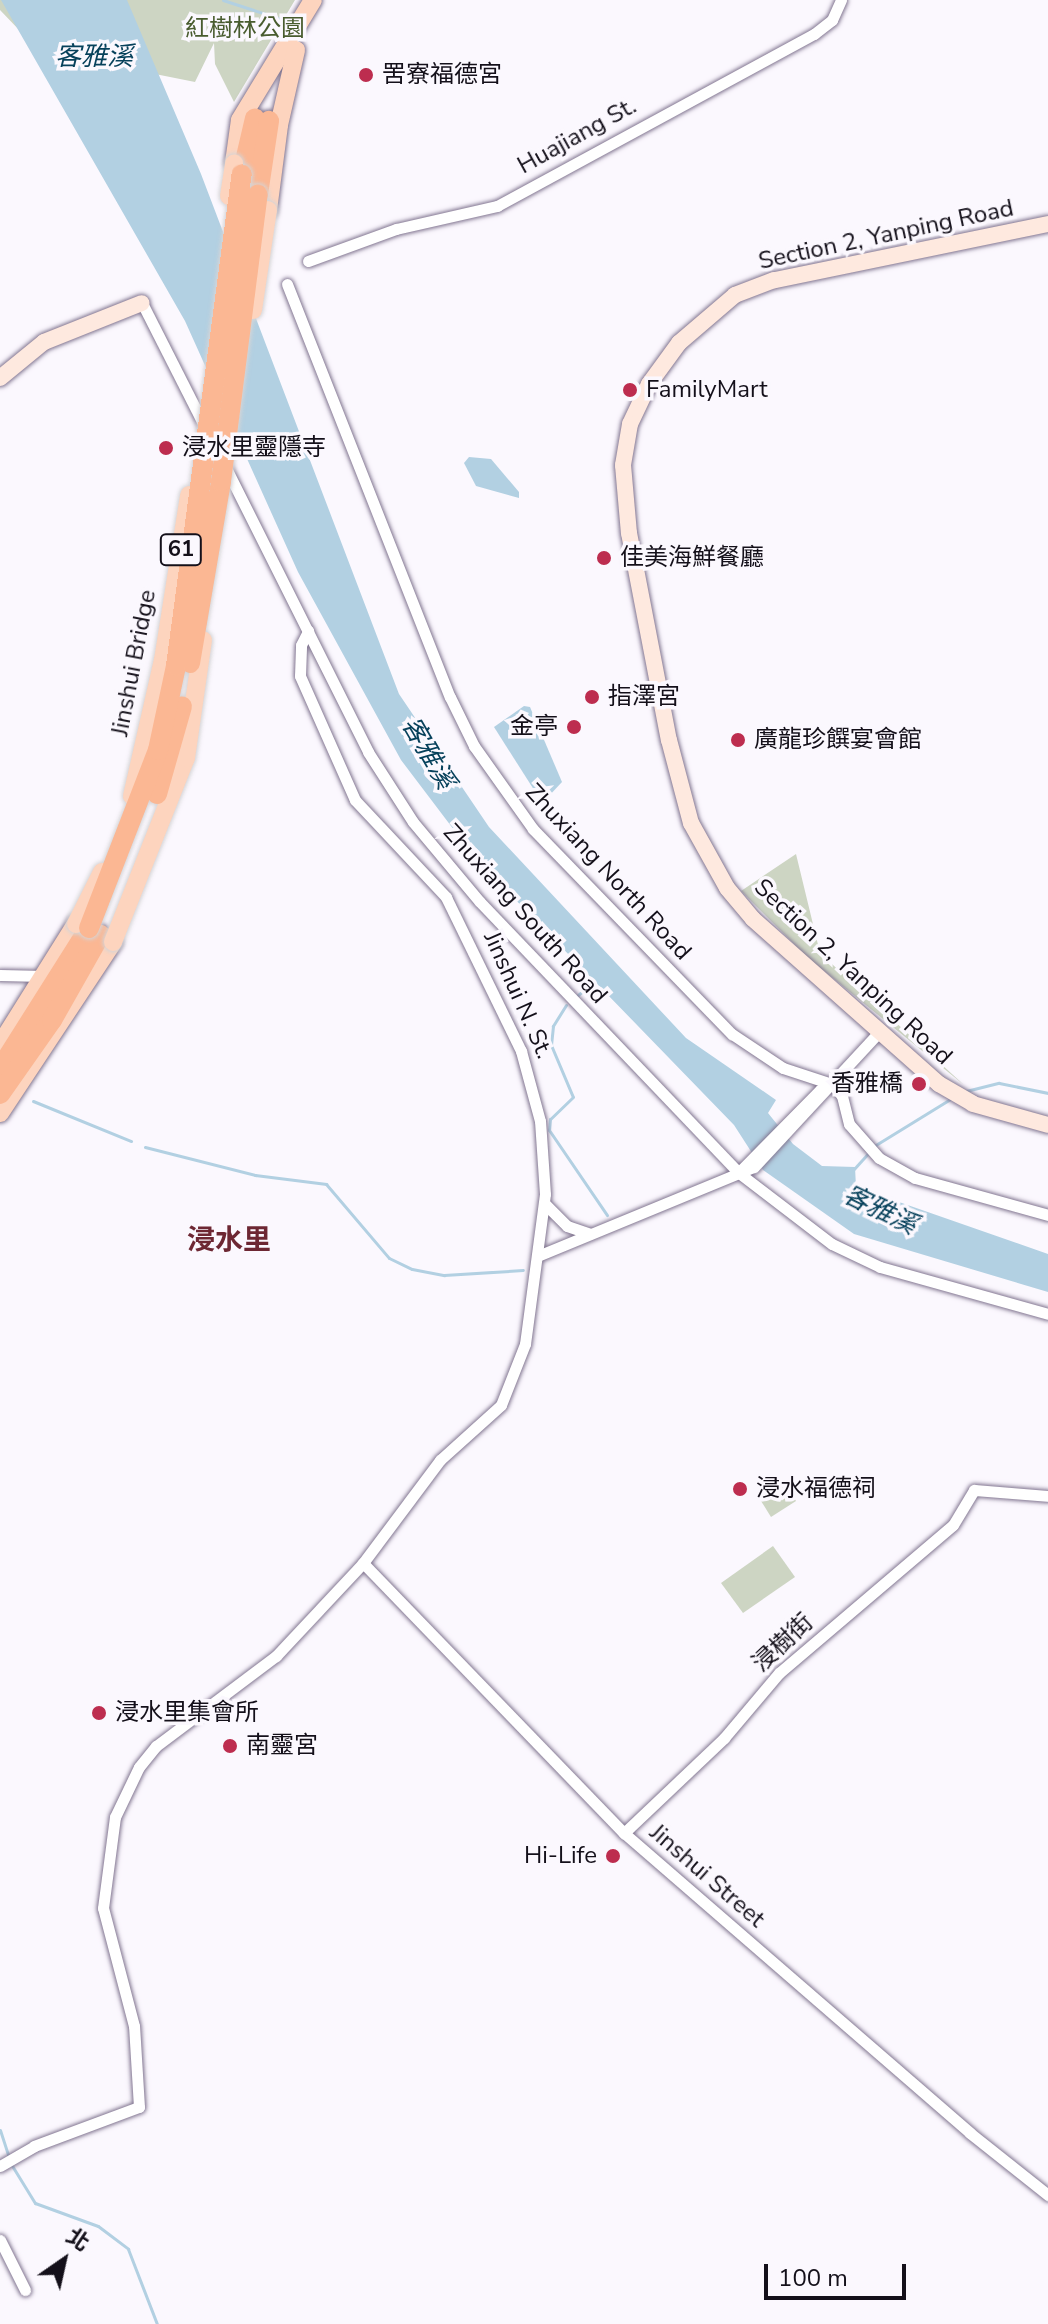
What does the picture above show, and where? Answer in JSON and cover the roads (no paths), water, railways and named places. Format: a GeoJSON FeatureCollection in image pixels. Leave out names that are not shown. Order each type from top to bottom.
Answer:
{"type":"FeatureCollection","features":[{"type":"Feature","properties":{"kind":"highway","name":"61"},"geometry":{"type":"LineString","coordinates":[[238,168],[262,120]]}},
{"type":"Feature","properties":{"kind":"highway","name":"61"},"geometry":{"type":"LineString","coordinates":[[0,1094],[52,1020],[95,932],[172,754],[221,481],[263,202],[262,120]]}},
{"type":"Feature","properties":{"kind":"highway","name":"Jinshui Bridge"},"geometry":{"type":"LineString","coordinates":[[95,932],[153,763],[176,666],[238,168]]}},
{"type":"Feature","properties":{"kind":"highway","name":"61"},"geometry":{"type":"LineString","coordinates":[[0,1069],[95,932]]}},
{"type":"Feature","properties":{"kind":"main road"},"geometry":{"type":"LineString","coordinates":[[262,120],[313,0]]}},
{"type":"Feature","properties":{"kind":"main road"},"geometry":{"type":"LineString","coordinates":[[292,45],[327,0]]}},
{"type":"Feature","properties":{"kind":"main road","name":"61"},"geometry":{"type":"LineString","coordinates":[[238,168],[240,120],[292,45]]}},
{"type":"Feature","properties":{"kind":"main road","name":"61"},"geometry":{"type":"LineString","coordinates":[[263,202],[292,45]]}},
{"type":"Feature","properties":{"kind":"main road","name":"61"},"geometry":{"type":"LineString","coordinates":[[0,1045],[45,976],[95,932]]}},
{"type":"Feature","properties":{"kind":"main road","name":"61"},"geometry":{"type":"LineString","coordinates":[[0,1113],[95,932]]}},
{"type":"Feature","properties":{"kind":"street","name":"Huajiang St."},"geometry":{"type":"LineString","coordinates":[[308,261],[396,229],[497,206],[814,34],[832,20],[841,0]]}},
{"type":"Feature","properties":{"kind":"street","name":"Section 2, Yanping Road"},"geometry":{"type":"LineString","coordinates":[[1048,224],[774,280],[735,295],[679,343],[630,424],[623,465],[629,533],[669,740],[691,823],[727,888],[753,919],[939,1084],[973,1104],[1048,1125]]}},
{"type":"Feature","properties":{"kind":"street","name":"Zhuxiang North Road"},"geometry":{"type":"LineString","coordinates":[[287,284],[450,697],[504,793],[554,852],[732,1034],[783,1068],[832,1084]]}},
{"type":"Feature","properties":{"kind":"street"},"geometry":{"type":"LineString","coordinates":[[0,378],[44,342],[142,303]]}},
{"type":"Feature","properties":{"kind":"street","name":"Zhuxiang South Road"},"geometry":{"type":"LineString","coordinates":[[142,303],[368,752],[444,863],[739,1173],[832,1244],[880,1267],[1048,1314]]}},
{"type":"Feature","properties":{"kind":"street","name":"Jinshui N. St."},"geometry":{"type":"LineString","coordinates":[[0,2166],[34,2146],[139,2107],[128,1992],[104,1921],[115,1817],[124,1793],[156,1746],[276,1656],[363,1563],[440,1460],[501,1405],[525,1344],[545,1204],[540,1121],[521,1051],[446,897],[355,800],[300,676],[301,645],[308,631]]}},
{"type":"Feature","properties":{"kind":"street"},"geometry":{"type":"LineString","coordinates":[[0,975],[45,976]]}},
{"type":"Feature","properties":{"kind":"street"},"geometry":{"type":"LineString","coordinates":[[540,1255],[739,1173],[832,1084],[879,1032]]}},
{"type":"Feature","properties":{"kind":"street"},"geometry":{"type":"LineString","coordinates":[[832,1084],[861,1142],[879,1158],[915,1178],[1048,1215]]}},
{"type":"Feature","properties":{"kind":"street"},"geometry":{"type":"LineString","coordinates":[[545,1204],[567,1226],[591,1234]]}},
{"type":"Feature","properties":{"kind":"street","name":"浸樹街"},"geometry":{"type":"LineString","coordinates":[[624,1833],[724,1738],[779,1673],[953,1525],[974,1490],[1048,1496]]}},
{"type":"Feature","properties":{"kind":"street","name":"Jinshui Street"},"geometry":{"type":"LineString","coordinates":[[363,1563],[624,1833],[970,2133],[1048,2195]]}},
{"type":"Feature","properties":{"kind":"street"},"geometry":{"type":"LineString","coordinates":[[0,2240],[25,2290]]}},
{"type":"Feature","properties":{"kind":"water","name":"客雅溪"},"geometry":{"type":"Polygon","coordinates":[[[1,0],[127,0],[201,174],[399,694],[489,827],[686,1038],[776,1100],[768,1113],[793,1144],[822,1166],[855,1167],[856,1187],[1048,1254],[1048,1292],[854,1234],[763,1170],[734,1125],[476,859],[401,760],[298,572],[185,321],[1,0]]]}},
{"type":"Feature","properties":{"kind":"water"},"geometry":{"type":"Polygon","coordinates":[[[469,457],[491,459],[519,492],[519,498],[476,486],[464,463],[469,457]]]}},
{"type":"Feature","properties":{"kind":"water"},"geometry":{"type":"Polygon","coordinates":[[[524,706],[530,707],[562,782],[547,798],[536,793],[494,727],[524,706]]]}},
{"type":"Feature","properties":{"kind":"waterway"},"geometry":{"type":"LineString","coordinates":[[223,0],[281,19]]}},
{"type":"Feature","properties":{"kind":"waterway"},"geometry":{"type":"LineString","coordinates":[[578,995],[596,980]]}},
{"type":"Feature","properties":{"kind":"waterway"},"geometry":{"type":"LineString","coordinates":[[566,1005],[553,1026],[551,1045],[573,1097],[550,1119],[549,1130],[607,1215]]}},
{"type":"Feature","properties":{"kind":"waterway"},"geometry":{"type":"LineString","coordinates":[[962,1092],[999,1083],[1048,1093]]}},
{"type":"Feature","properties":{"kind":"waterway"},"geometry":{"type":"LineString","coordinates":[[874,1146],[952,1098]]}},
{"type":"Feature","properties":{"kind":"waterway"},"geometry":{"type":"LineString","coordinates":[[33,1101],[131,1141]]}},
{"type":"Feature","properties":{"kind":"waterway"},"geometry":{"type":"LineString","coordinates":[[145,1147],[255,1175],[326,1184],[389,1258],[412,1269],[444,1275],[523,1270]]}},
{"type":"Feature","properties":{"kind":"waterway"},"geometry":{"type":"LineString","coordinates":[[853,1170],[869,1152]]}},
{"type":"Feature","properties":{"kind":"waterway"},"geometry":{"type":"LineString","coordinates":[[0,2130],[9,2157]]}},
{"type":"Feature","properties":{"kind":"waterway"},"geometry":{"type":"LineString","coordinates":[[11,2164],[35,2203],[98,2226],[128,2249],[157,2324]]}},
{"type":"Feature","properties":{"kind":"place","name":"罟寮福德宮"},"geometry":{"type":"Point","coordinates":[366,75]}},
{"type":"Feature","properties":{"kind":"place","name":"FamilyMart"},"geometry":{"type":"Point","coordinates":[630,390]}},
{"type":"Feature","properties":{"kind":"place","name":"浸水里靈隱寺"},"geometry":{"type":"Point","coordinates":[166,448]}},
{"type":"Feature","properties":{"kind":"place","name":"佳美海鮮餐廳"},"geometry":{"type":"Point","coordinates":[604,558]}},
{"type":"Feature","properties":{"kind":"place","name":"指澤宮"},"geometry":{"type":"Point","coordinates":[592,697]}},
{"type":"Feature","properties":{"kind":"place","name":"金亭"},"geometry":{"type":"Point","coordinates":[574,727]}},
{"type":"Feature","properties":{"kind":"place","name":"廣龍珍饌宴會館"},"geometry":{"type":"Point","coordinates":[738,740]}},
{"type":"Feature","properties":{"kind":"place","name":"香雅橋"},"geometry":{"type":"Point","coordinates":[919,1084]}},
{"type":"Feature","properties":{"kind":"place","name":"浸水福德祠"},"geometry":{"type":"Point","coordinates":[740,1489]}},
{"type":"Feature","properties":{"kind":"place","name":"浸水里集會所"},"geometry":{"type":"Point","coordinates":[99,1713]}},
{"type":"Feature","properties":{"kind":"place","name":"南靈宮"},"geometry":{"type":"Point","coordinates":[230,1746]}},
{"type":"Feature","properties":{"kind":"place","name":"Hi-Life"},"geometry":{"type":"Point","coordinates":[613,1856]}},
{"type":"Feature","properties":{"kind":"district","name":"浸水里"},"geometry":{"type":"Point","coordinates":[229,1240]}},
{"type":"Feature","properties":{"kind":"park label","name":"紅樹林公園"},"geometry":{"type":"Point","coordinates":[245,29]}}]}
